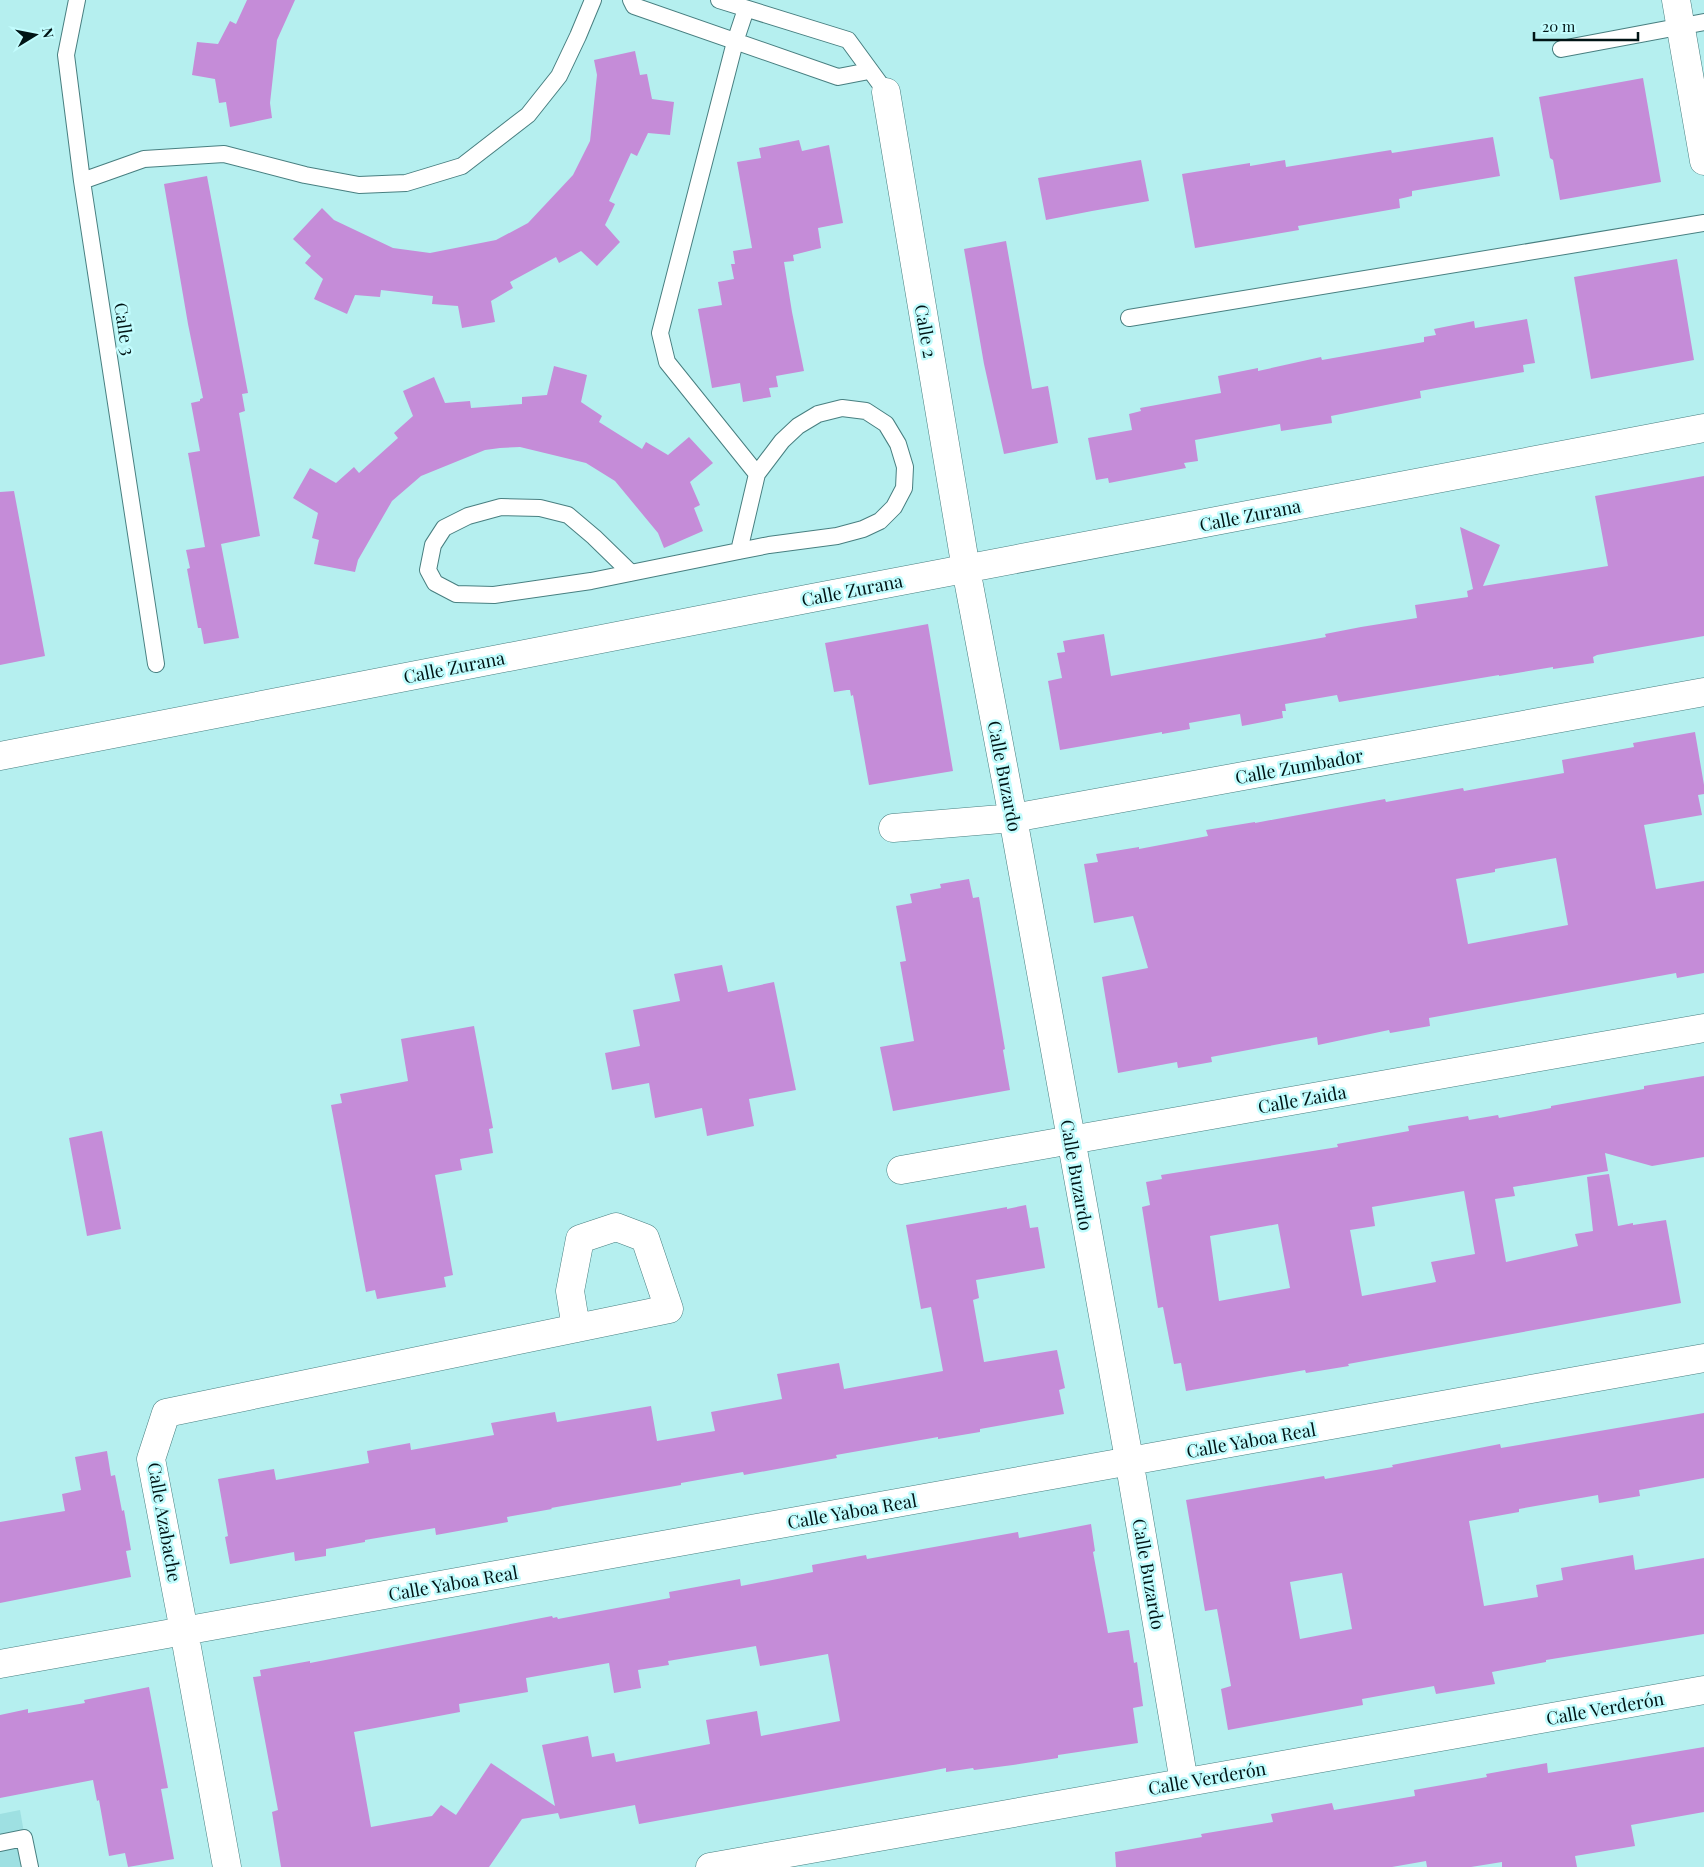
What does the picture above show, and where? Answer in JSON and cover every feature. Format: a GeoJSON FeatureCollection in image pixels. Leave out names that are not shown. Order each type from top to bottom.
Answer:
{"type":"FeatureCollection","features":[{"type":"Feature","properties":{"kind":"street"},"geometry":{"type":"LineString","coordinates":[[1676,0],[1693,24],[1704,161]]}},
{"type":"Feature","properties":{"kind":"street","name":"Calle 2"},"geometry":{"type":"LineString","coordinates":[[886,92],[966,569]]}},
{"type":"Feature","properties":{"kind":"street","name":"Calle Zurana"},"geometry":{"type":"LineString","coordinates":[[0,756],[1704,428]]}},
{"type":"Feature","properties":{"kind":"street","name":"Calle Buzardo"},"geometry":{"type":"LineString","coordinates":[[966,569],[1013,818],[1129,1462],[1184,1782]]}},
{"type":"Feature","properties":{"kind":"street","name":"Calle Zumbador"},"geometry":{"type":"LineString","coordinates":[[893,828],[1013,818],[1704,692]]}},
{"type":"Feature","properties":{"kind":"street","name":"Calle Zaida"},"geometry":{"type":"LineString","coordinates":[[901,1170],[1704,1028]]}},
{"type":"Feature","properties":{"kind":"street","name":"Calle Azabache"},"geometry":{"type":"LineString","coordinates":[[226,1867],[151,1460],[166,1413],[576,1328]]}},
{"type":"Feature","properties":{"kind":"street","name":"Calle Yaboa Real"},"geometry":{"type":"LineString","coordinates":[[0,1664],[1704,1358]]}},
{"type":"Feature","properties":{"kind":"street","name":"Calle Verderón"},"geometry":{"type":"LineString","coordinates":[[710,1867],[1704,1690]]}},
{"type":"Feature","properties":{"kind":"lane","name":"Calle 3"},"geometry":{"type":"LineString","coordinates":[[77,0],[66,55],[82,181],[156,664]]}},
{"type":"Feature","properties":{"kind":"lane"},"geometry":{"type":"LineString","coordinates":[[82,181],[144,159],[224,154],[305,175],[360,185],[406,183],[462,166],[528,115],[559,76],[593,0]]}},
{"type":"Feature","properties":{"kind":"lane"},"geometry":{"type":"LineString","coordinates":[[631,0],[634,6],[838,77],[869,71]]}},
{"type":"Feature","properties":{"kind":"lane"},"geometry":{"type":"LineString","coordinates":[[718,0],[848,40],[886,92]]}},
{"type":"Feature","properties":{"kind":"lane"},"geometry":{"type":"LineString","coordinates":[[746,9],[735,42],[660,333],[667,362],[757,474]]}},
{"type":"Feature","properties":{"kind":"lane"},"geometry":{"type":"LineString","coordinates":[[1561,50],[1693,24]]}},
{"type":"Feature","properties":{"kind":"lane"},"geometry":{"type":"LineString","coordinates":[[1129,318],[1704,223]]}},
{"type":"Feature","properties":{"kind":"lane"},"geometry":{"type":"LineString","coordinates":[[631,573],[568,515],[540,508],[501,507],[468,516],[444,528],[433,545],[428,570],[435,583],[456,594],[494,595],[591,581],[631,573],[769,545],[837,536],[863,529],[880,521],[894,507],[904,488],[905,467],[898,444],[886,424],[866,411],[842,408],[818,414],[798,426],[782,441],[757,474],[739,551]]}},
{"type":"Feature","properties":{"kind":"lane"},"geometry":{"type":"LineString","coordinates":[[0,1843],[24,1838],[30,1867]]}},
{"type":"Feature","properties":{"kind":"shaded area"},"geometry":{"type":"Polygon","coordinates":[[[20,1810],[30,1867],[0,1867],[0,1814],[20,1810]]]}},
{"type":"Feature","properties":{"kind":"building"},"geometry":{"type":"Polygon","coordinates":[[[247,0],[295,0],[277,40],[270,103],[272,118],[230,127],[226,102],[219,103],[215,79],[192,75],[197,42],[218,44],[230,21],[236,24],[247,0]]]}},
{"type":"Feature","properties":{"kind":"building"},"geometry":{"type":"Polygon","coordinates":[[[635,51],[640,75],[647,74],[652,99],[674,102],[670,135],[648,133],[637,156],[631,153],[609,201],[615,204],[605,225],[620,242],[597,266],[581,251],[559,263],[556,257],[510,282],[513,288],[491,301],[495,322],[462,328],[458,306],[432,304],[433,296],[381,290],[380,297],[355,295],[347,314],[314,299],[323,279],[305,263],[311,256],[293,239],[322,208],[334,220],[393,248],[430,253],[496,240],[528,223],[573,175],[590,141],[597,75],[594,60],[635,51]]]}},
{"type":"Feature","properties":{"kind":"building"},"geometry":{"type":"Polygon","coordinates":[[[1643,78],[1661,182],[1560,200],[1539,97],[1643,78]]]}},
{"type":"Feature","properties":{"kind":"building"},"geometry":{"type":"Polygon","coordinates":[[[1493,137],[1500,176],[1412,191],[1412,196],[1399,199],[1400,208],[1298,226],[1299,230],[1195,248],[1182,174],[1250,163],[1250,166],[1285,160],[1286,167],[1391,150],[1392,153],[1493,137]]]}},
{"type":"Feature","properties":{"kind":"building"},"geometry":{"type":"Polygon","coordinates":[[[799,140],[802,151],[829,145],[843,223],[818,228],[821,248],[793,255],[794,261],[784,262],[804,371],[776,376],[778,387],[769,388],[771,397],[743,402],[740,383],[712,388],[698,309],[722,305],[718,282],[734,279],[731,264],[735,264],[733,251],[752,248],[737,162],[761,158],[759,148],[799,140]]]}},
{"type":"Feature","properties":{"kind":"building"},"geometry":{"type":"Polygon","coordinates":[[[1141,160],[1149,201],[1046,220],[1038,178],[1141,160]]]}},
{"type":"Feature","properties":{"kind":"building"},"geometry":{"type":"Polygon","coordinates":[[[207,176],[248,393],[242,394],[245,411],[239,413],[260,536],[221,544],[239,638],[204,644],[201,628],[198,628],[187,569],[190,568],[186,550],[205,547],[188,453],[200,451],[191,403],[200,401],[203,398],[164,184],[207,176]]]}},
{"type":"Feature","properties":{"kind":"building"},"geometry":{"type":"Polygon","coordinates":[[[1006,241],[1032,389],[1048,386],[1058,443],[1004,454],[984,364],[964,249],[1006,241]]]}},
{"type":"Feature","properties":{"kind":"building"},"geometry":{"type":"Polygon","coordinates":[[[1677,259],[1694,360],[1591,379],[1574,277],[1677,259]]]}},
{"type":"Feature","properties":{"kind":"building"},"geometry":{"type":"Polygon","coordinates":[[[1527,319],[1535,363],[1523,365],[1524,372],[1420,391],[1421,398],[1331,416],[1332,423],[1281,431],[1280,424],[1195,440],[1198,461],[1184,463],[1186,468],[1109,483],[1108,478],[1096,480],[1088,438],[1132,430],[1129,414],[1141,411],[1140,408],[1221,393],[1218,376],[1258,368],[1258,371],[1321,357],[1322,360],[1424,342],[1424,337],[1436,335],[1434,329],[1474,321],[1475,328],[1527,319]]]}},
{"type":"Feature","properties":{"kind":"building"},"geometry":{"type":"Polygon","coordinates":[[[554,366],[587,375],[581,402],[602,416],[599,422],[642,449],[646,442],[668,455],[689,437],[713,463],[690,482],[700,505],[694,508],[703,531],[664,548],[658,533],[615,481],[586,463],[520,447],[500,448],[485,450],[421,476],[392,501],[358,560],[355,572],[314,564],[319,540],[312,538],[318,513],[293,498],[310,468],[336,483],[354,467],[359,473],[398,438],[394,433],[413,416],[403,391],[434,377],[445,403],[470,401],[471,408],[522,404],[522,397],[547,395],[554,366]]]}},
{"type":"Feature","properties":{"kind":"building"},"geometry":{"type":"Polygon","coordinates":[[[1704,476],[1704,636],[1597,655],[1593,657],[1594,663],[1499,675],[1339,702],[1337,695],[1285,704],[1286,711],[1282,711],[1283,718],[1242,726],[1240,714],[1189,723],[1190,729],[1162,734],[1162,732],[1060,750],[1048,681],[1062,678],[1057,653],[1065,652],[1063,641],[1104,634],[1111,676],[1326,637],[1325,634],[1417,618],[1415,605],[1468,597],[1467,591],[1473,589],[1460,527],[1500,545],[1483,586],[1608,566],[1595,496],[1704,476]]]}},
{"type":"Feature","properties":{"kind":"building"},"geometry":{"type":"Polygon","coordinates":[[[14,491],[45,656],[0,665],[0,492],[14,491]]]}},
{"type":"Feature","properties":{"kind":"building"},"geometry":{"type":"Polygon","coordinates":[[[928,624],[953,771],[869,785],[853,695],[851,696],[850,690],[834,692],[825,643],[928,624]]]}},
{"type":"Feature","properties":{"kind":"building"},"geometry":{"type":"Polygon","coordinates":[[[1695,732],[1704,785],[1704,794],[1698,795],[1702,815],[1644,825],[1656,889],[1704,881],[1704,973],[1677,978],[1676,973],[1429,1018],[1430,1026],[1390,1033],[1389,1030],[1318,1045],[1317,1037],[1211,1057],[1212,1062],[1178,1068],[1177,1062],[1118,1073],[1102,977],[1148,968],[1133,916],[1094,923],[1084,864],[1098,862],[1096,854],[1139,847],[1139,849],[1208,836],[1206,830],[1385,799],[1386,802],[1463,788],[1464,791],[1564,773],[1562,760],[1634,747],[1633,743],[1695,732]],[[1556,858],[1495,869],[1495,872],[1456,879],[1468,944],[1568,925],[1556,858]]]}},
{"type":"Feature","properties":{"kind":"building"},"geometry":{"type":"Polygon","coordinates":[[[969,879],[973,898],[979,897],[1005,1049],[1003,1050],[1010,1090],[893,1111],[880,1047],[914,1041],[900,962],[906,961],[896,906],[912,903],[910,894],[941,888],[940,884],[969,879]]]}},
{"type":"Feature","properties":{"kind":"building"},"geometry":{"type":"Polygon","coordinates":[[[722,965],[728,992],[774,982],[796,1090],[749,1099],[754,1126],[707,1136],[702,1108],[655,1118],[649,1083],[612,1090],[605,1053],[640,1046],[633,1010],[680,1001],[674,974],[722,965]]]}},
{"type":"Feature","properties":{"kind":"building"},"geometry":{"type":"Polygon","coordinates":[[[474,1026],[493,1128],[489,1129],[493,1153],[460,1159],[462,1170],[435,1175],[453,1275],[444,1277],[446,1287],[377,1299],[375,1290],[366,1292],[331,1105],[342,1103],[340,1094],[408,1081],[401,1039],[474,1026]]]}},
{"type":"Feature","properties":{"kind":"building"},"geometry":{"type":"Polygon","coordinates":[[[1704,1076],[1704,1157],[1652,1166],[1605,1153],[1608,1171],[1513,1187],[1515,1196],[1495,1199],[1506,1262],[1578,1246],[1575,1234],[1593,1231],[1587,1177],[1609,1174],[1618,1226],[1666,1220],[1681,1303],[1348,1364],[1349,1366],[1306,1373],[1305,1370],[1186,1391],[1181,1363],[1174,1364],[1163,1307],[1158,1308],[1142,1207],[1150,1205],[1146,1182],[1162,1179],[1161,1175],[1338,1147],[1337,1144],[1409,1131],[1408,1126],[1468,1116],[1469,1120],[1498,1115],[1499,1118],[1551,1108],[1551,1106],[1644,1089],[1644,1086],[1704,1076]],[[1464,1191],[1372,1207],[1375,1226],[1350,1230],[1362,1296],[1436,1282],[1431,1262],[1475,1254],[1464,1191]],[[1278,1224],[1210,1236],[1219,1301],[1290,1288],[1278,1224]]]}},
{"type":"Feature","properties":{"kind":"building"},"geometry":{"type":"Polygon","coordinates":[[[102,1131],[121,1229],[87,1236],[69,1138],[102,1131]]]}},
{"type":"Feature","properties":{"kind":"building"},"geometry":{"type":"Polygon","coordinates":[[[1026,1205],[1030,1228],[1038,1227],[1045,1268],[976,1280],[979,1298],[973,1300],[984,1362],[1057,1350],[1065,1388],[1059,1390],[1064,1414],[980,1429],[980,1432],[938,1439],[938,1437],[836,1455],[837,1458],[744,1475],[743,1472],[551,1508],[507,1517],[508,1522],[436,1535],[435,1528],[365,1540],[365,1542],[326,1549],[326,1556],[295,1561],[294,1552],[230,1564],[225,1537],[228,1536],[218,1479],[274,1469],[276,1480],[369,1463],[367,1451],[410,1443],[411,1450],[494,1435],[491,1423],[555,1412],[557,1422],[651,1406],[657,1441],[715,1431],[711,1412],[782,1399],[777,1374],[839,1363],[844,1389],[943,1371],[931,1307],[921,1309],[906,1225],[1026,1205]]]}},
{"type":"Feature","properties":{"kind":"building"},"geometry":{"type":"Polygon","coordinates":[[[1704,1413],[1704,1478],[1639,1490],[1640,1496],[1599,1503],[1598,1495],[1519,1509],[1519,1512],[1469,1521],[1484,1606],[1538,1597],[1536,1585],[1563,1580],[1561,1568],[1633,1555],[1635,1570],[1704,1558],[1704,1634],[1546,1660],[1546,1662],[1492,1672],[1495,1684],[1436,1694],[1434,1686],[1362,1699],[1363,1705],[1228,1730],[1221,1689],[1231,1686],[1217,1609],[1205,1611],[1186,1500],[1324,1476],[1325,1479],[1393,1467],[1392,1465],[1500,1444],[1501,1448],[1704,1413]],[[1342,1573],[1290,1582],[1300,1639],[1352,1629],[1342,1573]]]}},
{"type":"Feature","properties":{"kind":"building"},"geometry":{"type":"Polygon","coordinates":[[[107,1451],[111,1476],[115,1475],[122,1511],[124,1510],[131,1550],[126,1551],[131,1577],[0,1603],[0,1522],[65,1511],[62,1494],[81,1490],[75,1457],[107,1451]]]}},
{"type":"Feature","properties":{"kind":"building"},"geometry":{"type":"Polygon","coordinates":[[[1091,1524],[1095,1551],[1093,1552],[1108,1633],[1129,1630],[1134,1663],[1137,1662],[1143,1706],[1133,1708],[1138,1743],[1058,1755],[1058,1758],[1013,1765],[946,1772],[946,1768],[639,1824],[635,1805],[560,1819],[558,1813],[522,1819],[489,1867],[281,1867],[272,1812],[278,1810],[253,1677],[261,1676],[260,1670],[310,1661],[310,1663],[552,1616],[558,1619],[670,1598],[669,1592],[740,1579],[741,1586],[813,1572],[812,1565],[866,1555],[867,1559],[1018,1532],[1019,1538],[1091,1524]],[[756,1646],[668,1661],[669,1665],[638,1670],[641,1688],[614,1693],[609,1663],[526,1678],[528,1692],[459,1704],[460,1712],[354,1732],[371,1827],[432,1816],[441,1805],[456,1815],[491,1763],[555,1806],[542,1745],[588,1736],[592,1757],[614,1753],[616,1762],[710,1744],[706,1720],[757,1711],[761,1736],[840,1721],[828,1654],[760,1666],[756,1646]]]}},
{"type":"Feature","properties":{"kind":"building"},"geometry":{"type":"Polygon","coordinates":[[[149,1687],[168,1788],[161,1789],[174,1859],[128,1867],[125,1853],[109,1856],[99,1800],[97,1801],[93,1780],[0,1798],[0,1715],[28,1709],[28,1713],[85,1703],[84,1700],[149,1687]]]}},
{"type":"Feature","properties":{"kind":"building"},"geometry":{"type":"Polygon","coordinates":[[[1704,1747],[1704,1812],[1631,1825],[1635,1846],[1575,1856],[1577,1867],[1502,1867],[1502,1862],[1471,1867],[1427,1867],[1426,1861],[1392,1867],[1116,1867],[1115,1852],[1202,1837],[1201,1834],[1273,1822],[1271,1814],[1332,1803],[1334,1810],[1415,1796],[1414,1790],[1487,1777],[1486,1774],[1547,1763],[1548,1773],[1704,1747]]]}}]}
